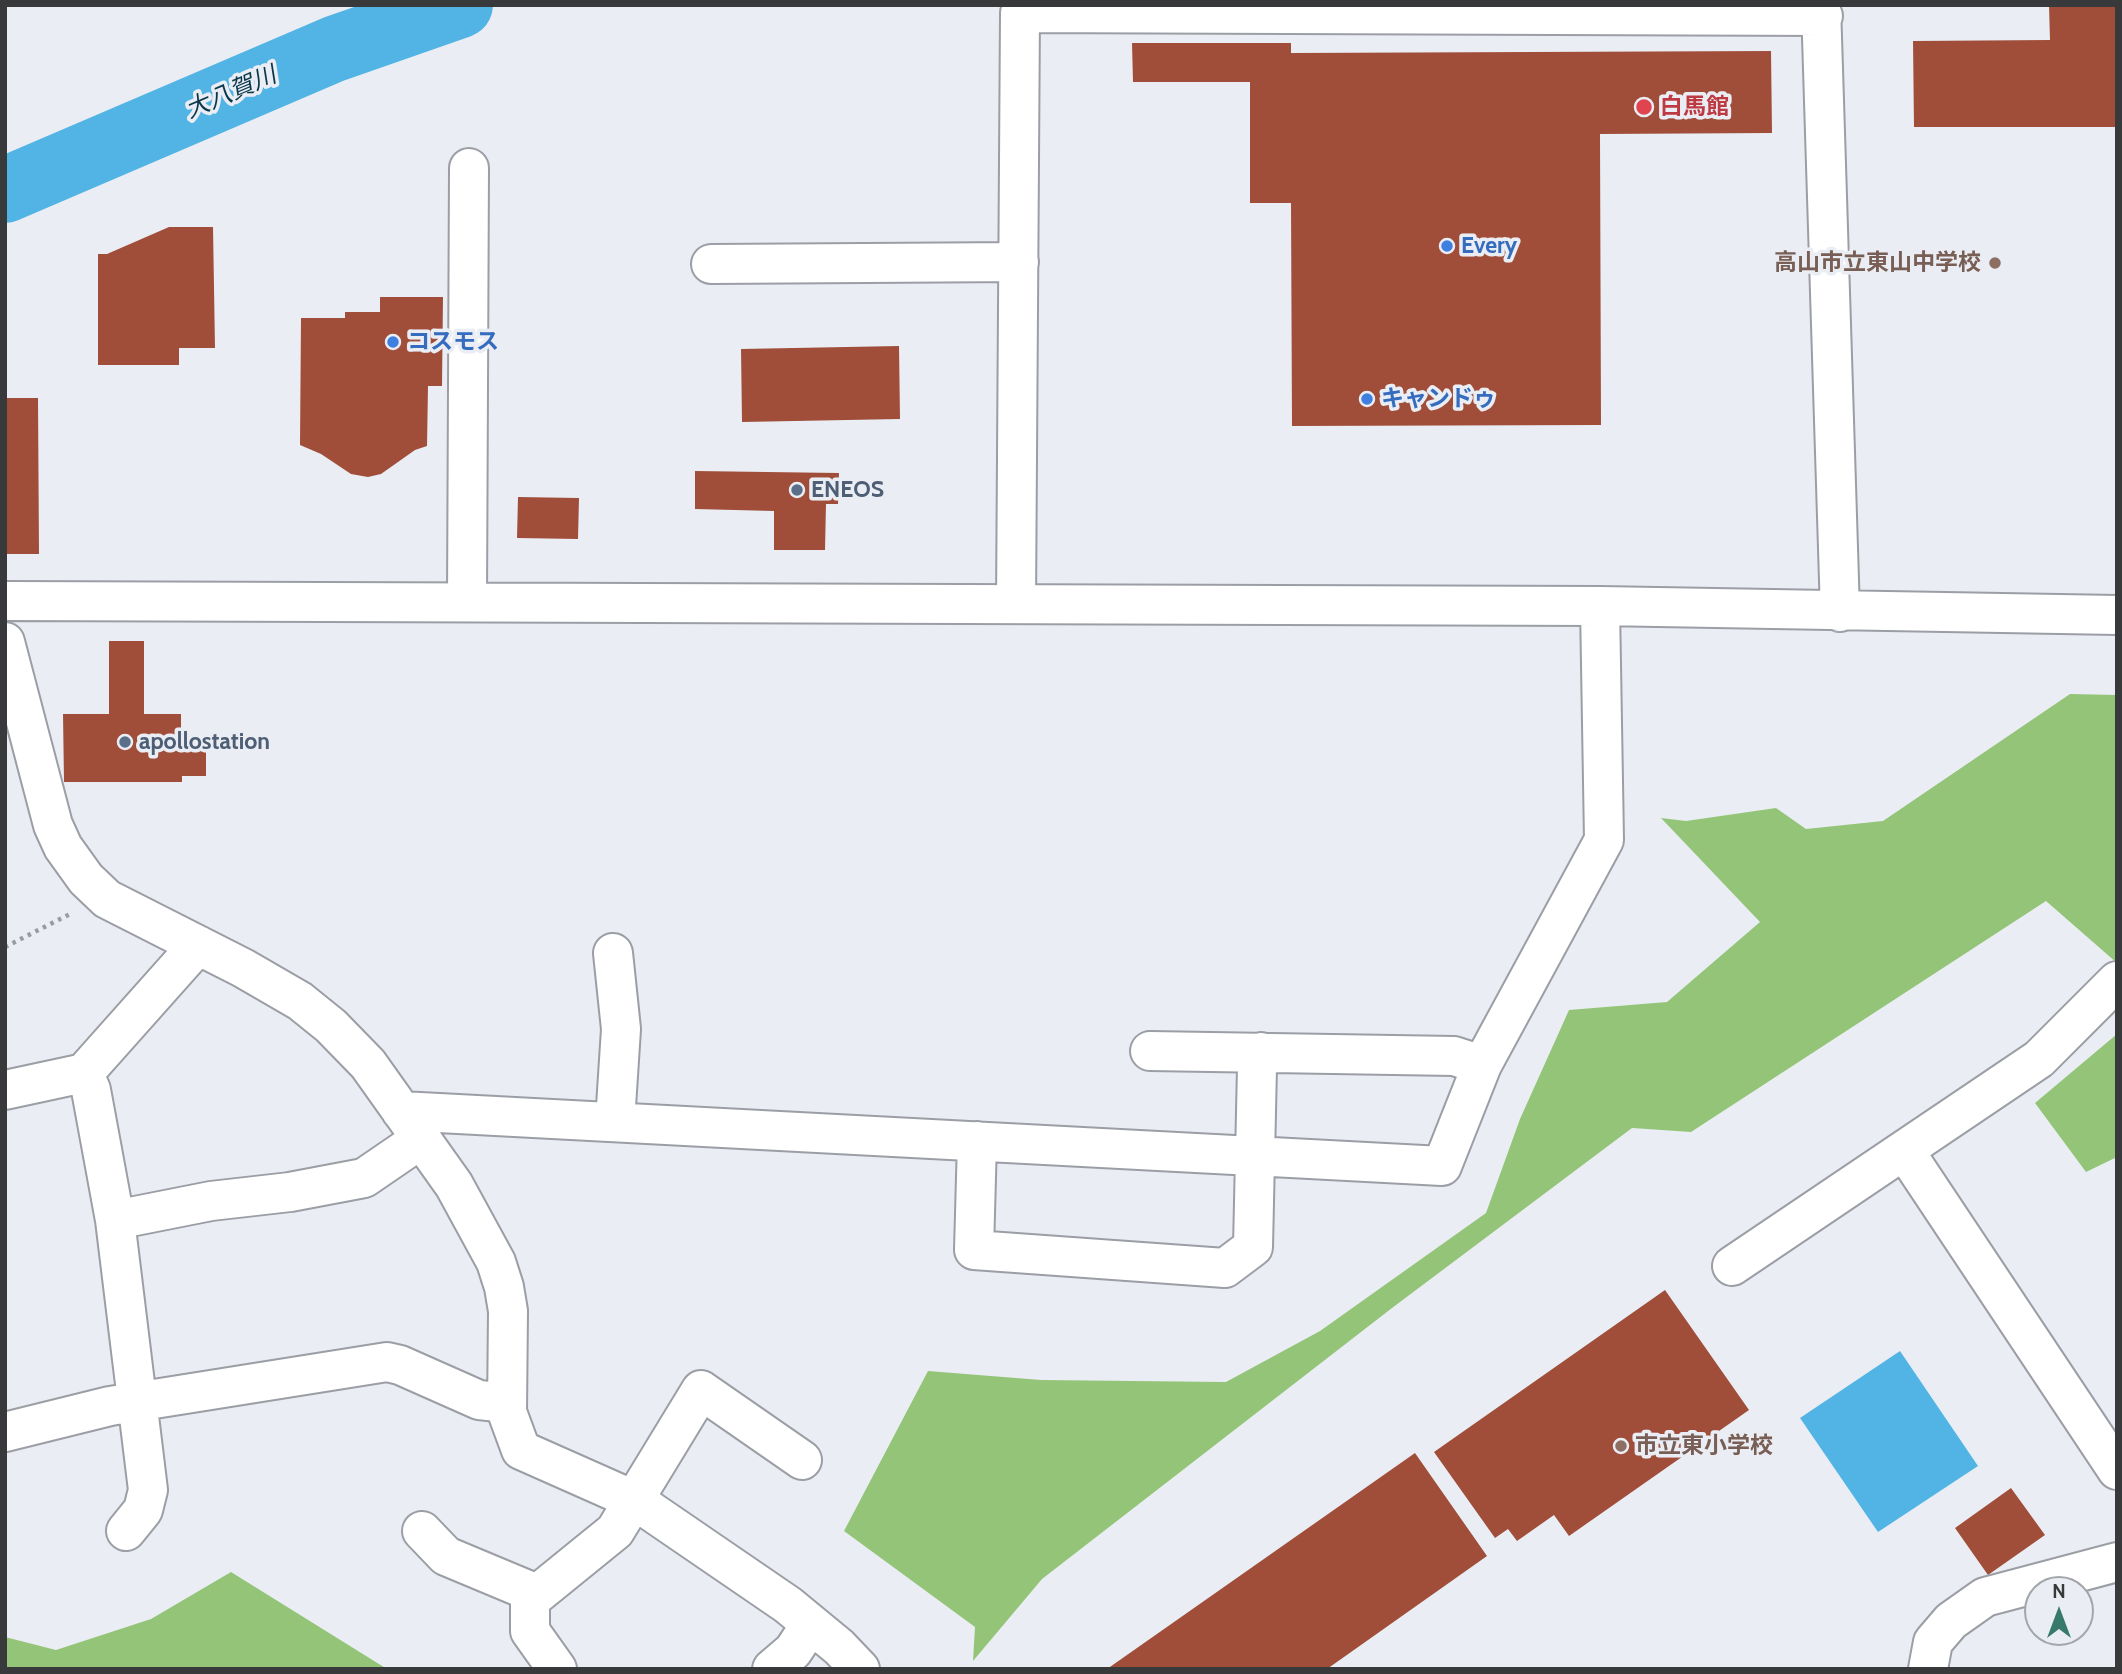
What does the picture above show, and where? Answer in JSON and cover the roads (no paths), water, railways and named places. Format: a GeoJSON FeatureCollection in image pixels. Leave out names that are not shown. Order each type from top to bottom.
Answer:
{"type":"FeatureCollection","features":[{"type":"Feature","properties":{"kind":"street"},"geometry":{"type":"LineString","coordinates":[[1016,604],[1020,13],[1822,11],[1840,612]]}},
{"type":"Feature","properties":{"kind":"street"},"geometry":{"type":"LineString","coordinates":[[467,602],[469,168]]}},
{"type":"Feature","properties":{"kind":"street"},"geometry":{"type":"LineString","coordinates":[[711,264],[1019,262]]}},
{"type":"Feature","properties":{"kind":"street"},"geometry":{"type":"LineString","coordinates":[[5,601],[1600,606],[2117,615]]}},
{"type":"Feature","properties":{"kind":"street"},"geometry":{"type":"LineString","coordinates":[[115,1220],[211,1201],[290,1192],[364,1178],[411,1125],[615,1122],[1442,1166],[1482,1065],[1604,840],[1600,606]]}},
{"type":"Feature","properties":{"kind":"street"},"geometry":{"type":"LineString","coordinates":[[5,642],[53,825],[63,847],[86,879],[107,899],[300,1001],[331,1026],[368,1063],[454,1185],[496,1262],[504,1287],[508,1311],[507,1412],[520,1450],[636,1501],[789,1605],[839,1647],[860,1669]]}},
{"type":"Feature","properties":{"kind":"street"},"geometry":{"type":"LineString","coordinates":[[5,1090],[83,1073],[198,945]]}},
{"type":"Feature","properties":{"kind":"street"},"geometry":{"type":"LineString","coordinates":[[614,953],[621,1029],[615,1122]]}},
{"type":"Feature","properties":{"kind":"street"},"geometry":{"type":"LineString","coordinates":[[1732,1266],[2039,1059],[2117,981]]}},
{"type":"Feature","properties":{"kind":"street"},"geometry":{"type":"LineString","coordinates":[[1150,1051],[1454,1056],[1482,1065]]}},
{"type":"Feature","properties":{"kind":"street"},"geometry":{"type":"LineString","coordinates":[[977,1141],[974,1251],[1225,1268],[1253,1247],[1257,1067],[1261,1052]]}},
{"type":"Feature","properties":{"kind":"street"},"geometry":{"type":"LineString","coordinates":[[83,1073],[92,1090],[115,1220],[148,1490],[143,1510],[126,1531]]}},
{"type":"Feature","properties":{"kind":"street"},"geometry":{"type":"LineString","coordinates":[[1904,1150],[2117,1470]]}},
{"type":"Feature","properties":{"kind":"street"},"geometry":{"type":"LineString","coordinates":[[5,1432],[110,1406],[387,1362],[400,1365],[479,1400],[507,1403]]}},
{"type":"Feature","properties":{"kind":"street"},"geometry":{"type":"LineString","coordinates":[[557,1669],[530,1630],[530,1601],[615,1531],[636,1501],[701,1390],[802,1460]]}},
{"type":"Feature","properties":{"kind":"street"},"geometry":{"type":"LineString","coordinates":[[422,1531],[446,1556],[537,1594]]}},
{"type":"Feature","properties":{"kind":"street"},"geometry":{"type":"LineString","coordinates":[[1928,1669],[1933,1642],[1951,1621],[1985,1597],[2117,1562]]}},
{"type":"Feature","properties":{"kind":"street"},"geometry":{"type":"LineString","coordinates":[[772,1669],[793,1651],[811,1624]]}},
{"type":"Feature","properties":{"kind":"water"},"geometry":{"type":"Polygon","coordinates":[[[1900,1351],[1978,1466],[1878,1532],[1800,1418],[1900,1351]]]}},
{"type":"Feature","properties":{"kind":"waterway","name":"大八賀川"},"geometry":{"type":"LineString","coordinates":[[5,190],[334,49],[460,5]]}},
{"type":"Feature","properties":{"kind":"place","name":"白馬館"},"geometry":{"type":"Point","coordinates":[1644,107]}},
{"type":"Feature","properties":{"kind":"place","name":"Every"},"geometry":{"type":"Point","coordinates":[1447,246]}},
{"type":"Feature","properties":{"kind":"place","name":"高山市立東山中学校"},"geometry":{"type":"Point","coordinates":[1995,263]}},
{"type":"Feature","properties":{"kind":"place","name":"コスモス"},"geometry":{"type":"Point","coordinates":[393,342]}},
{"type":"Feature","properties":{"kind":"place","name":"キャンドゥ"},"geometry":{"type":"Point","coordinates":[1367,399]}},
{"type":"Feature","properties":{"kind":"place","name":"ENEOS"},"geometry":{"type":"Point","coordinates":[797,490]}},
{"type":"Feature","properties":{"kind":"place","name":"apollostation"},"geometry":{"type":"Point","coordinates":[125,742]}},
{"type":"Feature","properties":{"kind":"place","name":"市立東小学校"},"geometry":{"type":"Point","coordinates":[1621,1446]}}]}
